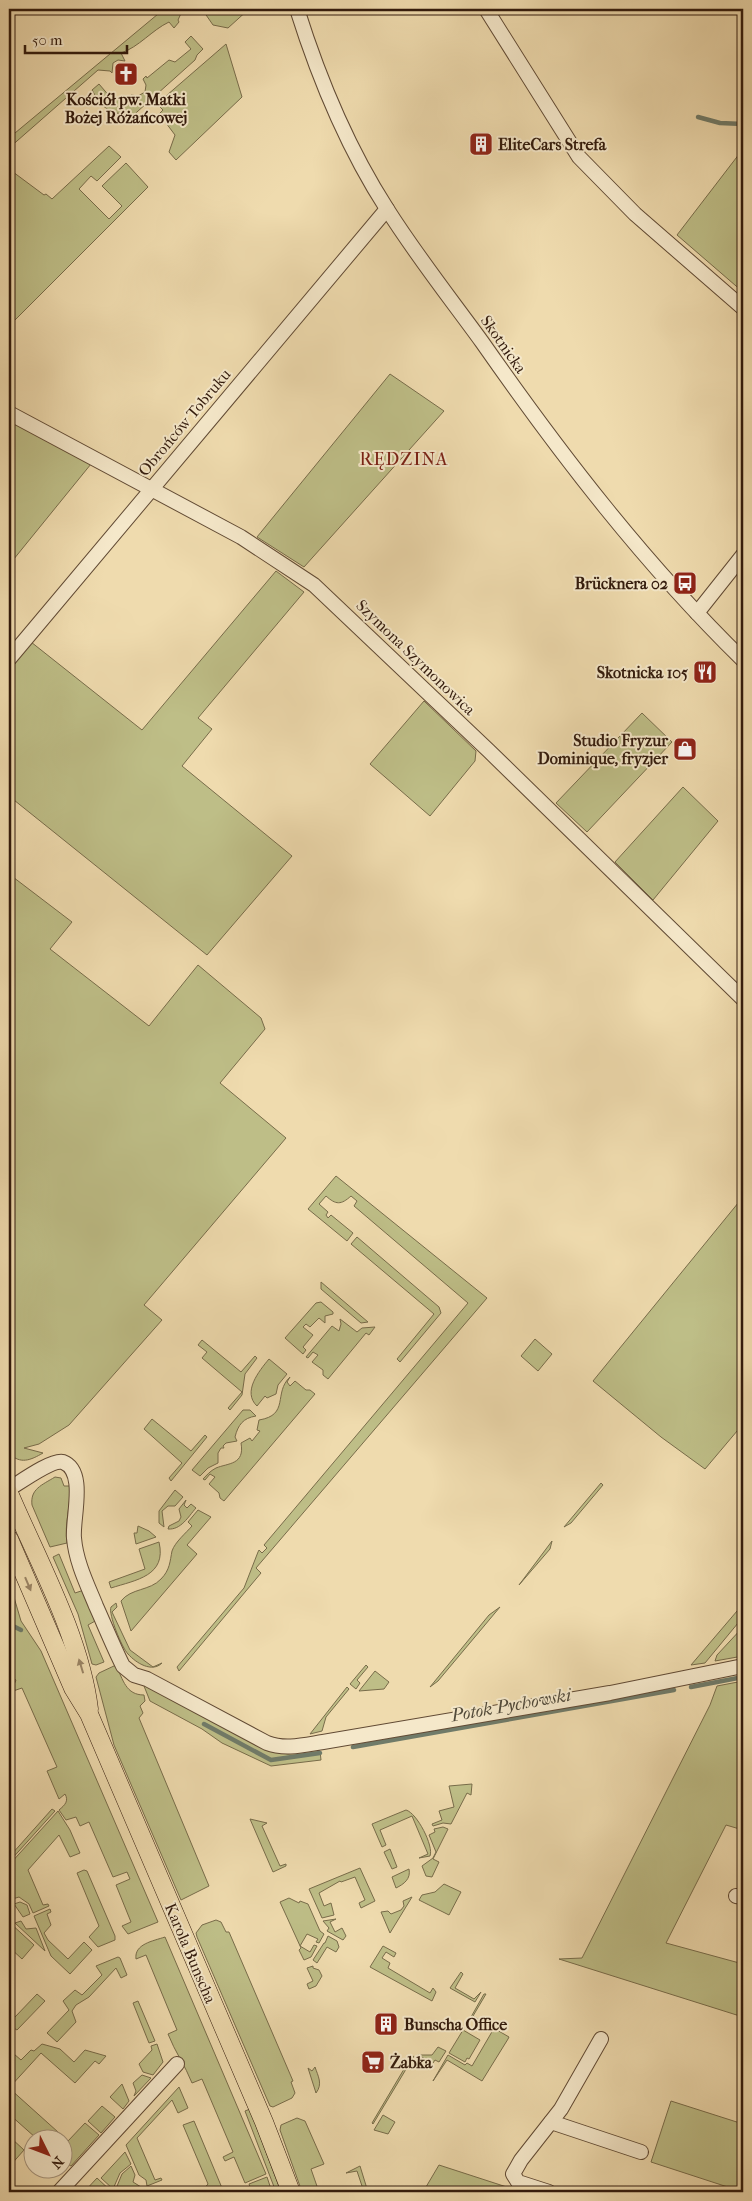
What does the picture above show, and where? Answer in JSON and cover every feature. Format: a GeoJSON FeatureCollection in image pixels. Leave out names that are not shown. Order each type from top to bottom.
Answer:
{"type":"FeatureCollection","features":[{"type":"Feature","properties":{"kind":"main road","name":"Karola Bunscha"},"geometry":{"type":"LineString","coordinates":[[9,1493],[74,1642],[85,1680],[89,1714]]}},
{"type":"Feature","properties":{"kind":"main road","name":"Karola Bunscha"},"geometry":{"type":"LineString","coordinates":[[9,1540],[73,1688],[89,1714],[264,2122],[291,2192]]}},
{"type":"Feature","properties":{"kind":"street","name":"Skotnicka"},"geometry":{"type":"LineString","coordinates":[[297,9],[323,87],[352,148],[387,209],[581,479],[696,613],[743,660]]}},
{"type":"Feature","properties":{"kind":"street"},"geometry":{"type":"LineString","coordinates":[[486,9],[579,157],[635,214],[743,308]]}},
{"type":"Feature","properties":{"kind":"street","name":"Obrońców Tobruku"},"geometry":{"type":"LineString","coordinates":[[9,659],[387,209]]}},
{"type":"Feature","properties":{"kind":"street","name":"Szymona Szymonowica"},"geometry":{"type":"LineString","coordinates":[[9,413],[241,537],[314,585],[482,745],[743,999]]}},
{"type":"Feature","properties":{"kind":"street"},"geometry":{"type":"LineString","coordinates":[[696,613],[743,555]]}},
{"type":"Feature","properties":{"kind":"street"},"geometry":{"type":"LineString","coordinates":[[9,1489],[52,1464],[62,1462],[68,1465],[74,1473],[77,1487],[73,1530],[76,1556],[123,1666],[134,1675],[148,1679],[267,1743],[277,1746],[289,1747],[323,1742],[600,1694],[743,1666]]}},
{"type":"Feature","properties":{"kind":"street"},"geometry":{"type":"LineString","coordinates":[[550,2192],[518,2182],[513,2174],[521,2160],[561,2110],[601,2038]]}},
{"type":"Feature","properties":{"kind":"street"},"geometry":{"type":"LineString","coordinates":[[59,2192],[176,2064]]}},
{"type":"Feature","properties":{"kind":"street"},"geometry":{"type":"LineString","coordinates":[[551,2122],[641,2152]]}},
{"type":"Feature","properties":{"kind":"green space"},"geometry":{"type":"Polygon","coordinates":[[[164,9],[183,9],[178,20],[179,22],[174,28],[169,22],[134,47],[121,53],[125,61],[118,60],[113,63],[112,73],[110,71],[98,70],[9,148],[9,138],[164,9]]]}},
{"type":"Feature","properties":{"kind":"green space"},"geometry":{"type":"Polygon","coordinates":[[[189,9],[249,9],[228,28],[213,25],[204,12],[189,9]]]}},
{"type":"Feature","properties":{"kind":"green space"},"geometry":{"type":"Polygon","coordinates":[[[191,36],[203,49],[195,60],[128,120],[122,114],[104,106],[92,90],[99,84],[111,98],[117,98],[123,105],[121,108],[133,99],[131,95],[138,96],[145,92],[146,85],[143,79],[146,76],[147,78],[169,60],[175,62],[191,49],[185,42],[191,36]]]}},
{"type":"Feature","properties":{"kind":"green space"},"geometry":{"type":"Polygon","coordinates":[[[226,44],[242,97],[176,160],[169,152],[175,135],[166,123],[157,116],[163,110],[158,105],[159,102],[226,44]]]}},
{"type":"Feature","properties":{"kind":"green space"},"geometry":{"type":"Polygon","coordinates":[[[109,146],[121,157],[97,181],[91,176],[79,189],[109,219],[122,206],[102,186],[126,163],[148,187],[9,326],[9,169],[52,199],[109,146]]]}},
{"type":"Feature","properties":{"kind":"green space"},"geometry":{"type":"Polygon","coordinates":[[[743,149],[743,292],[677,235],[743,149]]]}},
{"type":"Feature","properties":{"kind":"green space"},"geometry":{"type":"Polygon","coordinates":[[[390,374],[444,411],[304,567],[257,537],[390,374]]]}},
{"type":"Feature","properties":{"kind":"green space"},"geometry":{"type":"Polygon","coordinates":[[[9,420],[91,464],[9,565],[9,420]]]}},
{"type":"Feature","properties":{"kind":"green space"},"geometry":{"type":"Polygon","coordinates":[[[276,571],[304,592],[198,718],[212,729],[182,766],[292,856],[207,955],[9,796],[9,666],[31,642],[142,730],[276,571]]]}},
{"type":"Feature","properties":{"kind":"green space"},"geometry":{"type":"Polygon","coordinates":[[[424,701],[476,751],[475,761],[430,816],[370,764],[424,701]]]}},
{"type":"Feature","properties":{"kind":"green space"},"geometry":{"type":"Polygon","coordinates":[[[642,713],[672,742],[587,832],[556,803],[642,713]]]}},
{"type":"Feature","properties":{"kind":"green space"},"geometry":{"type":"Polygon","coordinates":[[[683,787],[718,821],[653,900],[615,862],[683,787]]]}},
{"type":"Feature","properties":{"kind":"green space"},"geometry":{"type":"Polygon","coordinates":[[[9,874],[72,922],[50,949],[149,1026],[198,965],[261,1018],[265,1029],[220,1083],[286,1138],[144,1305],[162,1320],[69,1425],[39,1444],[24,1448],[43,1453],[26,1460],[17,1459],[9,1453],[9,874]]]}},
{"type":"Feature","properties":{"kind":"green space"},"geometry":{"type":"Polygon","coordinates":[[[336,1176],[487,1298],[256,1568],[261,1573],[179,1671],[177,1667],[244,1588],[259,1550],[262,1553],[267,1548],[264,1545],[468,1303],[354,1206],[357,1201],[351,1196],[338,1203],[326,1196],[319,1204],[328,1212],[326,1215],[328,1218],[331,1215],[353,1233],[347,1241],[308,1209],[336,1176]]]}},
{"type":"Feature","properties":{"kind":"green space"},"geometry":{"type":"Polygon","coordinates":[[[743,1197],[743,1424],[705,1469],[661,1437],[593,1381],[743,1197]]]}},
{"type":"Feature","properties":{"kind":"green space"},"geometry":{"type":"Polygon","coordinates":[[[357,1237],[439,1307],[441,1313],[400,1362],[397,1359],[434,1314],[351,1244],[357,1237]]]}},
{"type":"Feature","properties":{"kind":"green space"},"geometry":{"type":"Polygon","coordinates":[[[321,1282],[368,1322],[361,1323],[321,1289],[321,1282]]]}},
{"type":"Feature","properties":{"kind":"green space"},"geometry":{"type":"Polygon","coordinates":[[[321,1302],[333,1314],[325,1316],[325,1323],[319,1318],[310,1327],[306,1324],[303,1327],[313,1335],[303,1347],[306,1350],[303,1354],[285,1338],[316,1303],[321,1302]]]}},
{"type":"Feature","properties":{"kind":"green space"},"geometry":{"type":"Polygon","coordinates":[[[340,1319],[357,1332],[362,1328],[375,1327],[369,1335],[366,1333],[328,1379],[323,1375],[323,1370],[312,1362],[318,1355],[313,1352],[308,1358],[306,1357],[332,1326],[339,1331],[340,1319]]]}},
{"type":"Feature","properties":{"kind":"green space"},"geometry":{"type":"Polygon","coordinates":[[[535,1339],[552,1354],[538,1371],[521,1356],[535,1339]]]}},
{"type":"Feature","properties":{"kind":"green space"},"geometry":{"type":"Polygon","coordinates":[[[202,1340],[241,1372],[255,1356],[257,1358],[245,1374],[242,1395],[230,1410],[228,1408],[242,1392],[202,1358],[207,1352],[198,1345],[202,1340]]]}},
{"type":"Feature","properties":{"kind":"green space"},"geometry":{"type":"Polygon","coordinates":[[[269,1359],[287,1374],[278,1385],[276,1394],[267,1398],[265,1396],[257,1406],[251,1394],[252,1388],[257,1375],[269,1359]]]}},
{"type":"Feature","properties":{"kind":"green space"},"geometry":{"type":"Polygon","coordinates":[[[290,1377],[287,1382],[290,1386],[295,1381],[306,1390],[310,1390],[315,1394],[224,1501],[220,1498],[219,1493],[209,1484],[215,1477],[210,1474],[205,1480],[203,1479],[214,1469],[230,1464],[238,1459],[242,1450],[241,1443],[250,1438],[252,1441],[260,1431],[257,1430],[259,1420],[275,1413],[280,1403],[282,1390],[290,1377]]]}},
{"type":"Feature","properties":{"kind":"green space"},"geometry":{"type":"Polygon","coordinates":[[[243,1410],[250,1410],[256,1416],[248,1418],[242,1423],[235,1437],[237,1441],[226,1443],[223,1446],[224,1448],[221,1448],[218,1453],[218,1463],[208,1468],[200,1476],[192,1470],[243,1410]]]}},
{"type":"Feature","properties":{"kind":"green space"},"geometry":{"type":"Polygon","coordinates":[[[152,1419],[191,1451],[205,1435],[207,1437],[171,1481],[169,1478],[182,1463],[144,1429],[152,1419]]]}},
{"type":"Feature","properties":{"kind":"green space"},"geometry":{"type":"Polygon","coordinates":[[[55,1477],[61,1478],[64,1486],[70,1486],[66,1529],[67,1543],[50,1547],[32,1505],[32,1500],[35,1491],[41,1485],[55,1477]]]}},
{"type":"Feature","properties":{"kind":"green space"},"geometry":{"type":"Polygon","coordinates":[[[601,1483],[603,1485],[571,1523],[564,1527],[601,1483]]]}},
{"type":"Feature","properties":{"kind":"green space"},"geometry":{"type":"Polygon","coordinates":[[[175,1490],[183,1497],[175,1506],[168,1506],[162,1511],[164,1527],[159,1523],[159,1511],[175,1490]]]}},
{"type":"Feature","properties":{"kind":"green space"},"geometry":{"type":"Polygon","coordinates":[[[186,1500],[184,1505],[187,1508],[191,1504],[196,1508],[180,1525],[173,1529],[168,1529],[169,1526],[179,1521],[181,1517],[179,1509],[186,1500]]]}},
{"type":"Feature","properties":{"kind":"green space"},"geometry":{"type":"Polygon","coordinates":[[[198,1510],[211,1517],[187,1545],[197,1554],[131,1631],[121,1601],[130,1594],[152,1586],[164,1576],[173,1548],[192,1526],[188,1522],[198,1510]]]}},
{"type":"Feature","properties":{"kind":"green space"},"geometry":{"type":"Polygon","coordinates":[[[138,1526],[156,1537],[136,1544],[134,1533],[137,1533],[138,1526]]]}},
{"type":"Feature","properties":{"kind":"green space"},"geometry":{"type":"Polygon","coordinates":[[[552,1541],[550,1549],[519,1585],[552,1541]]]}},
{"type":"Feature","properties":{"kind":"green space"},"geometry":{"type":"Polygon","coordinates":[[[159,1542],[160,1553],[154,1569],[139,1579],[111,1588],[109,1582],[145,1569],[139,1549],[159,1542]]]}},
{"type":"Feature","properties":{"kind":"green space"},"geometry":{"type":"Polygon","coordinates":[[[59,1554],[75,1593],[84,1590],[97,1620],[88,1625],[104,1662],[96,1665],[92,1664],[78,1614],[53,1557],[59,1554]]]}},
{"type":"Feature","properties":{"kind":"green space"},"geometry":{"type":"Polygon","coordinates":[[[9,1590],[13,1594],[21,1621],[41,1651],[158,1922],[128,1934],[122,1926],[131,1922],[116,1885],[130,1879],[127,1872],[113,1877],[89,1822],[80,1826],[76,1817],[66,1820],[59,1810],[66,1803],[67,1799],[65,1794],[59,1799],[47,1771],[57,1767],[22,1688],[13,1691],[12,1689],[16,1680],[9,1676],[9,1590]]]}},
{"type":"Feature","properties":{"kind":"green space"},"geometry":{"type":"Polygon","coordinates":[[[116,1603],[117,1607],[112,1612],[130,1650],[153,1667],[144,1666],[135,1661],[125,1651],[113,1623],[111,1607],[116,1603]]]}},
{"type":"Feature","properties":{"kind":"green space"},"geometry":{"type":"Polygon","coordinates":[[[743,1604],[743,1617],[705,1663],[691,1665],[743,1604]]]}},
{"type":"Feature","properties":{"kind":"green space"},"geometry":{"type":"Polygon","coordinates":[[[500,1607],[438,1681],[430,1687],[489,1615],[500,1607]]]}},
{"type":"Feature","properties":{"kind":"green space"},"geometry":{"type":"Polygon","coordinates":[[[743,1627],[743,1656],[715,1661],[717,1655],[743,1627]]]}},
{"type":"Feature","properties":{"kind":"green space"},"geometry":{"type":"Polygon","coordinates":[[[116,1665],[126,1686],[133,1692],[144,1695],[145,1701],[140,1706],[143,1713],[139,1718],[209,1886],[181,1900],[114,1745],[96,1677],[99,1673],[116,1665]]]}},
{"type":"Feature","properties":{"kind":"green space"},"geometry":{"type":"Polygon","coordinates":[[[366,1665],[368,1667],[357,1680],[360,1683],[356,1689],[350,1684],[366,1665]]]}},
{"type":"Feature","properties":{"kind":"green space"},"geometry":{"type":"Polygon","coordinates":[[[375,1671],[389,1682],[384,1689],[359,1691],[375,1671]]]}},
{"type":"Feature","properties":{"kind":"green space"},"geometry":{"type":"Polygon","coordinates":[[[743,1681],[743,1830],[726,1825],[666,1943],[743,1964],[743,2017],[559,1959],[582,1958],[710,1705],[717,1686],[743,1681]]]}},
{"type":"Feature","properties":{"kind":"green space"},"geometry":{"type":"Polygon","coordinates":[[[146,1684],[267,1750],[288,1754],[317,1750],[320,1751],[321,1760],[271,1766],[222,1743],[202,1729],[150,1701],[144,1686],[146,1684]]]}},
{"type":"Feature","properties":{"kind":"green space"},"geometry":{"type":"Polygon","coordinates":[[[347,1687],[349,1689],[326,1717],[322,1731],[310,1734],[347,1687]]]}},
{"type":"Feature","properties":{"kind":"green space"},"geometry":{"type":"Polygon","coordinates":[[[472,1784],[471,1795],[467,1793],[451,1824],[443,1823],[433,1826],[432,1824],[442,1820],[439,1811],[454,1807],[449,1786],[472,1784]]]}},
{"type":"Feature","properties":{"kind":"green space"},"geometry":{"type":"Polygon","coordinates":[[[52,1809],[55,1811],[9,1862],[11,1855],[52,1809]]]}},
{"type":"Feature","properties":{"kind":"green space"},"geometry":{"type":"Polygon","coordinates":[[[406,1810],[415,1817],[424,1830],[431,1851],[430,1856],[419,1858],[428,1854],[412,1816],[380,1830],[386,1845],[382,1847],[372,1824],[406,1810]]]}},
{"type":"Feature","properties":{"kind":"green space"},"geometry":{"type":"Polygon","coordinates":[[[58,1811],[70,1830],[80,1853],[70,1857],[59,1835],[28,1870],[43,1905],[48,1904],[49,1906],[33,1913],[29,1904],[19,1897],[9,1900],[9,1865],[58,1811]]]}},
{"type":"Feature","properties":{"kind":"green space"},"geometry":{"type":"Polygon","coordinates":[[[250,1819],[267,1823],[262,1826],[280,1866],[286,1864],[286,1866],[273,1872],[250,1819]]]}},
{"type":"Feature","properties":{"kind":"green space"},"geometry":{"type":"Polygon","coordinates":[[[443,1827],[448,1829],[433,1859],[439,1862],[432,1877],[426,1876],[422,1866],[433,1858],[436,1852],[429,1835],[435,1832],[434,1829],[443,1827]]]}},
{"type":"Feature","properties":{"kind":"green space"},"geometry":{"type":"Polygon","coordinates":[[[390,1849],[397,1867],[392,1869],[384,1852],[390,1849]]]}},
{"type":"Feature","properties":{"kind":"green space"},"geometry":{"type":"Polygon","coordinates":[[[360,1868],[375,1901],[361,1908],[359,1903],[365,1900],[355,1877],[340,1881],[319,1893],[324,1906],[331,1903],[334,1915],[322,1918],[309,1889],[360,1868]]]}},
{"type":"Feature","properties":{"kind":"green space"},"geometry":{"type":"Polygon","coordinates":[[[409,1869],[409,1876],[406,1881],[396,1888],[392,1877],[409,1869]]]}},
{"type":"Feature","properties":{"kind":"green space"},"geometry":{"type":"Polygon","coordinates":[[[84,1870],[87,1871],[115,1936],[115,1940],[98,1947],[89,1937],[99,1926],[77,1873],[84,1870]]]}},
{"type":"Feature","properties":{"kind":"green space"},"geometry":{"type":"Polygon","coordinates":[[[444,1884],[461,1892],[449,1915],[419,1900],[422,1895],[435,1892],[444,1884]]]}},
{"type":"Feature","properties":{"kind":"green space"},"geometry":{"type":"Polygon","coordinates":[[[412,1897],[390,1933],[381,1912],[388,1911],[391,1914],[401,1910],[404,1906],[403,1901],[412,1897]]]}},
{"type":"Feature","properties":{"kind":"green space"},"geometry":{"type":"Polygon","coordinates":[[[289,1898],[299,1903],[300,1901],[308,1904],[320,1931],[324,1934],[319,1943],[316,1942],[318,1939],[307,1934],[300,1946],[280,1902],[289,1898]]]}},
{"type":"Feature","properties":{"kind":"green space"},"geometry":{"type":"Polygon","coordinates":[[[20,1902],[27,1905],[30,1914],[23,1917],[14,1904],[20,1902]]]}},
{"type":"Feature","properties":{"kind":"green space"},"geometry":{"type":"Polygon","coordinates":[[[50,1909],[51,1912],[47,1914],[51,1925],[44,1933],[48,1940],[68,1959],[84,1942],[92,1950],[70,1974],[51,1956],[34,1916],[50,1909]]]}},
{"type":"Feature","properties":{"kind":"green space"},"geometry":{"type":"Polygon","coordinates":[[[336,1919],[330,1922],[335,1932],[342,1928],[346,1936],[343,1940],[327,1931],[329,1928],[323,1921],[336,1919]]]}},
{"type":"Feature","properties":{"kind":"green space"},"geometry":{"type":"Polygon","coordinates":[[[216,1920],[221,1922],[226,1932],[229,1932],[293,2081],[291,2082],[295,2093],[292,2098],[273,2107],[270,2106],[197,1937],[196,1933],[202,1925],[216,1920]]]}},
{"type":"Feature","properties":{"kind":"green space"},"geometry":{"type":"Polygon","coordinates":[[[21,1921],[26,1929],[36,1928],[45,1951],[15,1923],[21,1921]]]}},
{"type":"Feature","properties":{"kind":"green space"},"geometry":{"type":"Polygon","coordinates":[[[9,1922],[34,1945],[22,1959],[9,1947],[9,1922]]]}},
{"type":"Feature","properties":{"kind":"green space"},"geometry":{"type":"Polygon","coordinates":[[[328,1936],[337,1941],[339,1947],[336,1952],[327,1947],[317,1963],[313,1960],[328,1936]]]}},
{"type":"Feature","properties":{"kind":"green space"},"geometry":{"type":"Polygon","coordinates":[[[165,1937],[266,2174],[245,2183],[234,2157],[225,2161],[223,2157],[233,2152],[202,2079],[192,2083],[171,2041],[168,2034],[177,2030],[146,1955],[136,1959],[136,1954],[141,1947],[165,1937]]]}},
{"type":"Feature","properties":{"kind":"green space"},"geometry":{"type":"Polygon","coordinates":[[[314,1945],[317,1946],[311,1957],[304,1960],[299,1950],[300,1946],[310,1952],[314,1945]]]}},
{"type":"Feature","properties":{"kind":"green space"},"geometry":{"type":"Polygon","coordinates":[[[383,1946],[396,1953],[394,1957],[386,1952],[382,1958],[390,1963],[388,1968],[430,1993],[433,1988],[436,1992],[432,2001],[370,1967],[383,1946]]]}},
{"type":"Feature","properties":{"kind":"green space"},"geometry":{"type":"Polygon","coordinates":[[[118,1957],[127,1975],[121,1978],[116,1968],[89,1997],[76,2005],[72,2011],[76,2022],[57,2042],[47,2033],[69,2010],[63,2001],[75,1990],[82,1995],[102,1975],[96,1966],[118,1957]]]}},
{"type":"Feature","properties":{"kind":"green space"},"geometry":{"type":"Polygon","coordinates":[[[313,1966],[313,1968],[319,1970],[322,1976],[316,1986],[309,1989],[307,1984],[313,1981],[307,1968],[313,1966]]]}},
{"type":"Feature","properties":{"kind":"green space"},"geometry":{"type":"Polygon","coordinates":[[[461,1972],[463,1974],[455,1988],[474,1999],[481,1992],[475,2002],[450,1988],[461,1972]]]}},
{"type":"Feature","properties":{"kind":"green space"},"geometry":{"type":"Polygon","coordinates":[[[37,1994],[45,2001],[17,2030],[9,2025],[9,2012],[15,2017],[37,1994]]]}},
{"type":"Feature","properties":{"kind":"green space"},"geometry":{"type":"Polygon","coordinates":[[[484,1994],[486,1994],[473,2016],[509,2037],[508,2039],[482,2081],[447,2060],[433,2081],[448,2055],[465,2065],[467,2063],[472,2066],[493,2030],[471,2017],[484,1994]]]}},
{"type":"Feature","properties":{"kind":"green space"},"geometry":{"type":"Polygon","coordinates":[[[138,2001],[155,2041],[149,2043],[133,2003],[138,2001]]]}},
{"type":"Feature","properties":{"kind":"green space"},"geometry":{"type":"Polygon","coordinates":[[[463,2030],[480,2040],[469,2059],[467,2058],[465,2062],[449,2053],[463,2030]]]}},
{"type":"Feature","properties":{"kind":"green space"},"geometry":{"type":"Polygon","coordinates":[[[42,2044],[60,2049],[74,2062],[85,2050],[106,2056],[99,2064],[95,2061],[75,2083],[41,2053],[9,2088],[9,2084],[14,2077],[9,2072],[9,2059],[14,2054],[21,2060],[31,2050],[34,2051],[42,2044]]]}},
{"type":"Feature","properties":{"kind":"green space"},"geometry":{"type":"Polygon","coordinates":[[[157,2044],[163,2062],[153,2075],[143,2072],[139,2064],[152,2050],[151,2046],[157,2044]]]}},
{"type":"Feature","properties":{"kind":"green space"},"geometry":{"type":"Polygon","coordinates":[[[438,2047],[446,2051],[439,2062],[435,2060],[433,2063],[418,2055],[432,2055],[438,2047]]]}},
{"type":"Feature","properties":{"kind":"green space"},"geometry":{"type":"Polygon","coordinates":[[[414,2056],[373,2124],[410,2059],[414,2056]]]}},
{"type":"Feature","properties":{"kind":"green space"},"geometry":{"type":"Polygon","coordinates":[[[315,2067],[320,2083],[316,2093],[308,2068],[312,2071],[315,2067]]]}},
{"type":"Feature","properties":{"kind":"green space"},"geometry":{"type":"Polygon","coordinates":[[[142,2075],[151,2078],[134,2096],[136,2091],[133,2083],[142,2075]]]}},
{"type":"Feature","properties":{"kind":"green space"},"geometry":{"type":"Polygon","coordinates":[[[122,2084],[129,2101],[123,2109],[110,2097],[122,2084]]]}},
{"type":"Feature","properties":{"kind":"green space"},"geometry":{"type":"Polygon","coordinates":[[[179,2087],[188,2108],[178,2113],[172,2100],[137,2138],[155,2180],[161,2178],[162,2180],[147,2186],[146,2180],[139,2175],[126,2145],[179,2087]]]}},
{"type":"Feature","properties":{"kind":"green space"},"geometry":{"type":"Polygon","coordinates":[[[9,2088],[54,2128],[25,2128],[9,2114],[9,2088]]]}},
{"type":"Feature","properties":{"kind":"green space"},"geometry":{"type":"Polygon","coordinates":[[[671,2101],[743,2124],[743,2192],[651,2162],[671,2101]]]}},
{"type":"Feature","properties":{"kind":"green space"},"geometry":{"type":"Polygon","coordinates":[[[102,2106],[115,2117],[101,2133],[88,2121],[102,2106]]]}},
{"type":"Feature","properties":{"kind":"green space"},"geometry":{"type":"Polygon","coordinates":[[[250,2109],[281,2192],[276,2192],[245,2111],[250,2109]]]}},
{"type":"Feature","properties":{"kind":"green space"},"geometry":{"type":"Polygon","coordinates":[[[383,2115],[395,2122],[388,2134],[374,2130],[383,2115]]]}},
{"type":"Feature","properties":{"kind":"green space"},"geometry":{"type":"Polygon","coordinates":[[[297,2118],[305,2121],[324,2164],[311,2169],[319,2192],[302,2192],[280,2130],[281,2125],[297,2118]]]}},
{"type":"Feature","properties":{"kind":"green space"},"geometry":{"type":"Polygon","coordinates":[[[194,2121],[222,2188],[218,2192],[201,2192],[208,2184],[183,2125],[194,2121]]]}},
{"type":"Feature","properties":{"kind":"green space"},"geometry":{"type":"Polygon","coordinates":[[[85,2123],[99,2135],[72,2165],[72,2137],[85,2123]]]}},
{"type":"Feature","properties":{"kind":"green space"},"geometry":{"type":"Polygon","coordinates":[[[11,2138],[22,2148],[22,2152],[9,2167],[9,2141],[11,2138]]]}},
{"type":"Feature","properties":{"kind":"green space"},"geometry":{"type":"Polygon","coordinates":[[[125,2152],[131,2164],[120,2173],[113,2189],[101,2178],[125,2152]]]}},
{"type":"Feature","properties":{"kind":"green space"},"geometry":{"type":"Polygon","coordinates":[[[439,2165],[522,2192],[423,2192],[439,2165]]]}},
{"type":"Feature","properties":{"kind":"green space"},"geometry":{"type":"Polygon","coordinates":[[[131,2166],[135,2175],[133,2182],[141,2187],[136,2192],[115,2191],[122,2174],[131,2166]]]}},
{"type":"Feature","properties":{"kind":"green space"},"geometry":{"type":"Polygon","coordinates":[[[360,2166],[368,2192],[364,2192],[357,2171],[346,2173],[360,2166]]]}},
{"type":"Feature","properties":{"kind":"green space"},"geometry":{"type":"Polygon","coordinates":[[[267,2177],[272,2192],[252,2192],[249,2184],[267,2177]]]}},
{"type":"Feature","properties":{"kind":"green space"},"geometry":{"type":"Polygon","coordinates":[[[97,2178],[112,2192],[84,2192],[97,2178]]]}},
{"type":"Feature","properties":{"kind":"waterway"},"geometry":{"type":"LineString","coordinates":[[698,117],[720,123],[743,124]]}},
{"type":"Feature","properties":{"kind":"waterway","name":"Potok Pychowski"},"geometry":{"type":"LineString","coordinates":[[9,1624],[21,1630]]}},
{"type":"Feature","properties":{"kind":"waterway","name":"Potok Pychowski"},"geometry":{"type":"LineString","coordinates":[[691,1687],[743,1677]]}},
{"type":"Feature","properties":{"kind":"waterway","name":"Potok Pychowski"},"geometry":{"type":"LineString","coordinates":[[353,1747],[674,1690]]}},
{"type":"Feature","properties":{"kind":"waterway","name":"Potok Pychowski"},"geometry":{"type":"LineString","coordinates":[[204,1724],[271,1760],[320,1753]]}},
{"type":"Feature","properties":{"kind":"place","name":"Kościół pw. Matki Bożej Różańcowej"},"geometry":{"type":"Point","coordinates":[126,74]}},
{"type":"Feature","properties":{"kind":"place","name":"EliteCars Strefa"},"geometry":{"type":"Point","coordinates":[481,144]}},
{"type":"Feature","properties":{"kind":"place","name":"Brücknera 02"},"geometry":{"type":"Point","coordinates":[685,583]}},
{"type":"Feature","properties":{"kind":"place","name":"Skotnicka 105"},"geometry":{"type":"Point","coordinates":[705,672]}},
{"type":"Feature","properties":{"kind":"place","name":"Studio Fryzur Dominique, fryzjer"},"geometry":{"type":"Point","coordinates":[685,749]}},
{"type":"Feature","properties":{"kind":"place","name":"Bunscha Office"},"geometry":{"type":"Point","coordinates":[386,2024]}},
{"type":"Feature","properties":{"kind":"place","name":"Żabka"},"geometry":{"type":"Point","coordinates":[373,2062]}},
{"type":"Feature","properties":{"kind":"district","name":"RĘDZINA"},"geometry":{"type":"Point","coordinates":[404,459]}}]}
